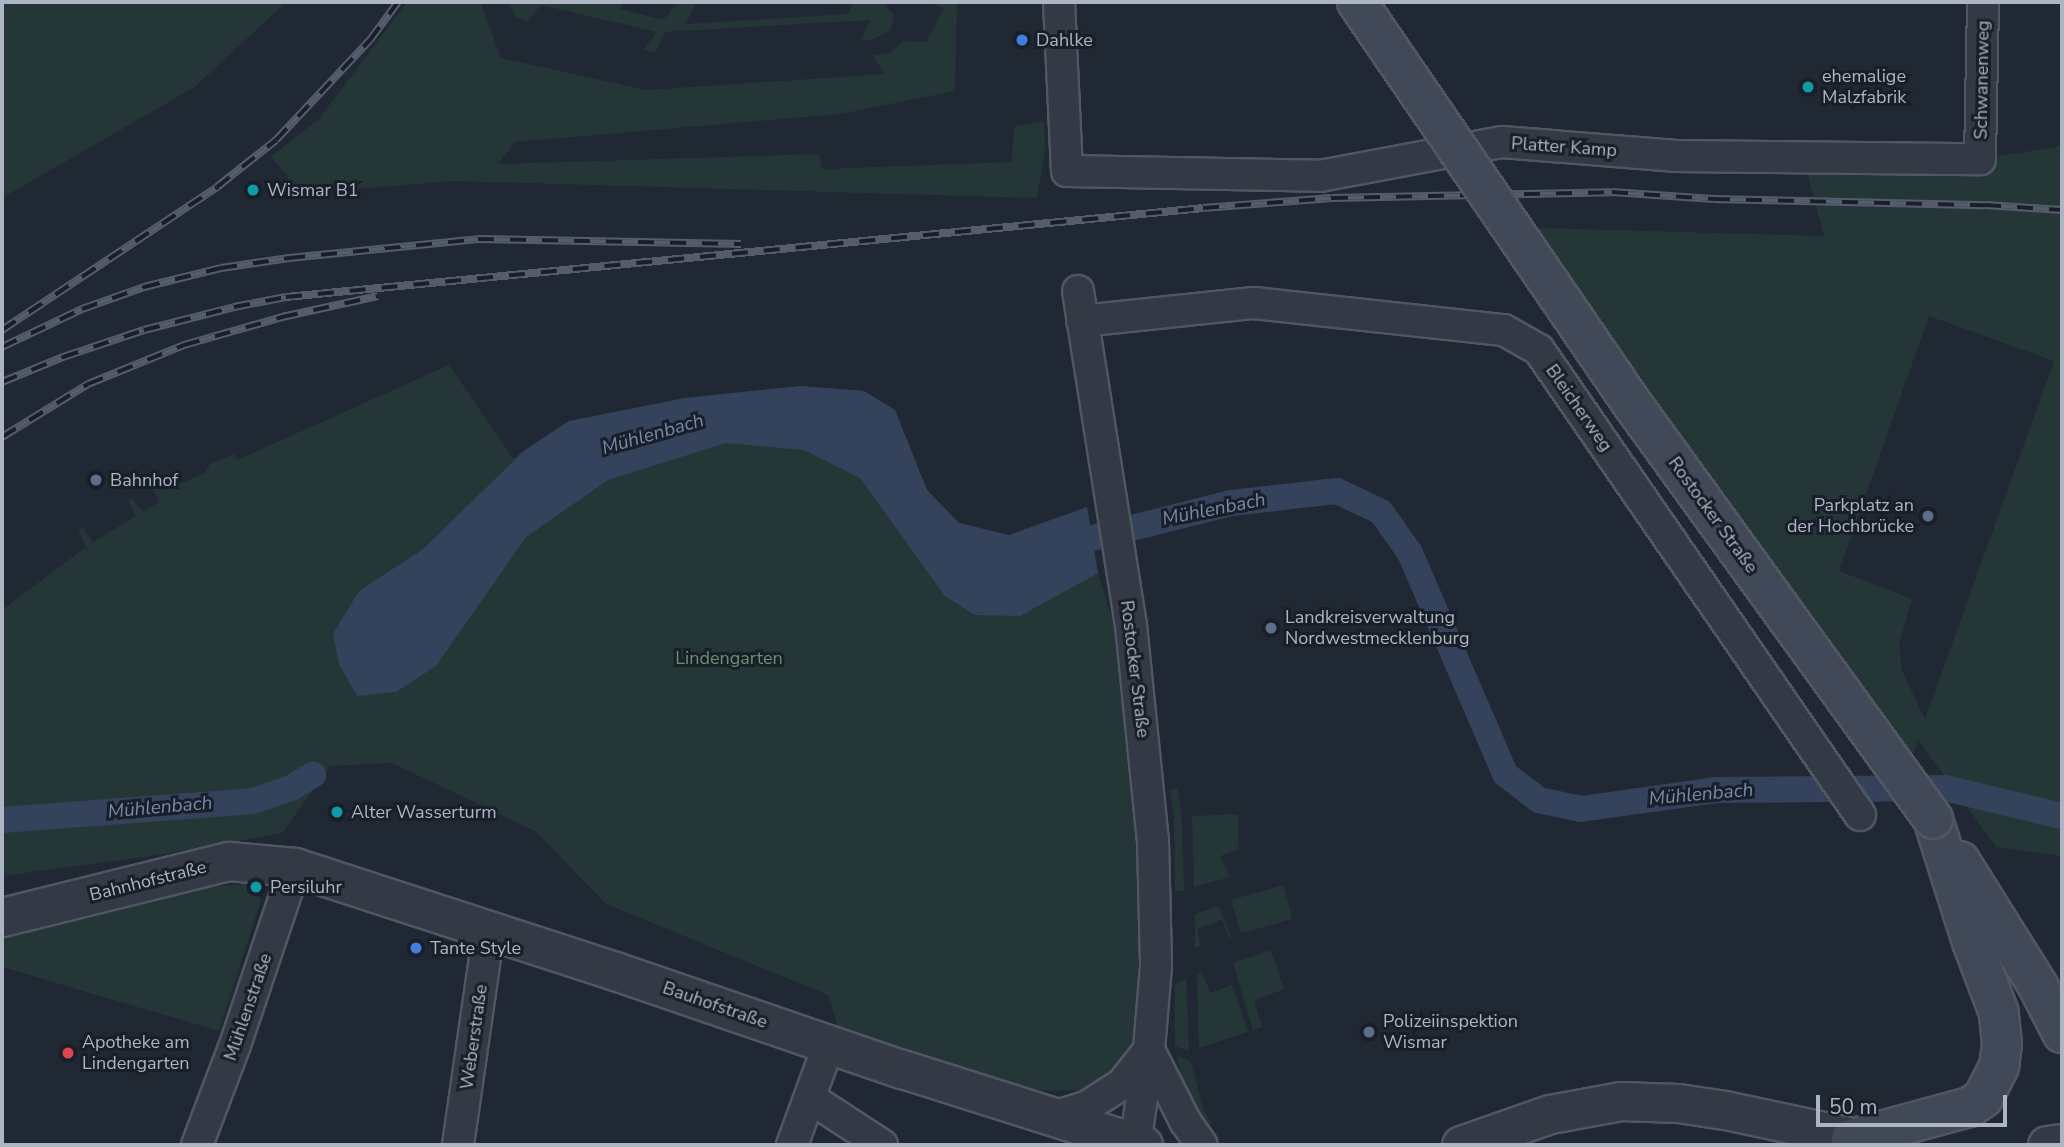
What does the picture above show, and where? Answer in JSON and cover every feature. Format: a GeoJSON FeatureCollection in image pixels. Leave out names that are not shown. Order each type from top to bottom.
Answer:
{"type":"FeatureCollection","features":[{"type":"Feature","properties":{"kind":"main road","name":"Rostocker Straße"},"geometry":{"type":"LineString","coordinates":[[1357,2],[1633,405],[1933,819],[2004,929],[2062,1033]]}},
{"type":"Feature","properties":{"kind":"main road"},"geometry":{"type":"LineString","coordinates":[[1878,1143],[1970,1107],[1983,1098],[1999,1066],[2002,1044],[1999,1013],[1972,942],[1933,819]]}},
{"type":"Feature","properties":{"kind":"street","name":"Platter Kamp"},"geometry":{"type":"LineString","coordinates":[[1059,2],[1067,171],[1320,176],[1502,142],[1676,156],[1980,159]]}},
{"type":"Feature","properties":{"kind":"street","name":"Schwanenweg"},"geometry":{"type":"LineString","coordinates":[[1980,159],[1983,2]]}},
{"type":"Feature","properties":{"kind":"street","name":"Rostocker Straße"},"geometry":{"type":"LineString","coordinates":[[1078,291],[1131,625],[1153,841],[1156,966],[1138,1145]]}},
{"type":"Feature","properties":{"kind":"street","name":"Bleicherweg"},"geometry":{"type":"LineString","coordinates":[[1082,321],[1254,303],[1504,330],[1539,350],[1860,815]]}},
{"type":"Feature","properties":{"kind":"street","name":"Bahnhofstraße"},"geometry":{"type":"LineString","coordinates":[[2,917],[229,861],[295,867]]}},
{"type":"Feature","properties":{"kind":"street","name":"Bauhofstraße"},"geometry":{"type":"LineString","coordinates":[[295,867],[1138,1145]]}},
{"type":"Feature","properties":{"kind":"street","name":"Mühlenstraße"},"geometry":{"type":"LineString","coordinates":[[197,1145],[235,1045],[295,867]]}},
{"type":"Feature","properties":{"kind":"street","name":"Weberstraße"},"geometry":{"type":"LineString","coordinates":[[458,1145],[489,929]]}},
{"type":"Feature","properties":{"kind":"street"},"geometry":{"type":"LineString","coordinates":[[792,1145],[830,1044]]}},
{"type":"Feature","properties":{"kind":"street"},"geometry":{"type":"LineString","coordinates":[[1053,1117],[1088,1106],[1122,1084],[1149,1049],[1185,1121],[1202,1145]]}},
{"type":"Feature","properties":{"kind":"street"},"geometry":{"type":"LineString","coordinates":[[810,1098],[882,1145]]}},
{"type":"Feature","properties":{"kind":"street"},"geometry":{"type":"LineString","coordinates":[[1461,1145],[1550,1114],[1621,1101],[1678,1103],[1726,1110],[1878,1143]]}},
{"type":"Feature","properties":{"kind":"street"},"geometry":{"type":"LineString","coordinates":[[2047,1145],[2062,1143]]}},
{"type":"Feature","properties":{"kind":"green space"},"geometry":{"type":"Polygon","coordinates":[[[2,2],[286,2],[195,87],[2,198],[2,2]]]}},
{"type":"Feature","properties":{"kind":"green space"},"geometry":{"type":"Polygon","coordinates":[[[407,2],[480,2],[501,58],[646,90],[885,74],[872,55],[890,53],[903,41],[926,42],[944,8],[934,5],[936,2],[957,2],[955,91],[840,114],[515,142],[498,164],[819,154],[822,169],[1011,162],[1015,126],[1044,121],[1045,151],[1037,198],[454,181],[294,194],[287,175],[271,157],[319,119],[407,2]]]}},
{"type":"Feature","properties":{"kind":"green space"},"geometry":{"type":"Polygon","coordinates":[[[509,2],[625,2],[619,9],[663,20],[678,3],[695,3],[686,24],[847,14],[854,2],[882,2],[893,14],[893,21],[891,30],[871,40],[861,40],[870,20],[665,32],[655,53],[643,50],[657,32],[541,5],[527,22],[515,16],[509,2]]]}},
{"type":"Feature","properties":{"kind":"green space"},"geometry":{"type":"Polygon","coordinates":[[[2062,146],[2062,856],[1996,847],[1918,740],[1904,778],[1510,227],[1824,236],[1803,157],[1980,159],[2062,146]],[[1929,316],[1839,571],[1912,599],[1899,645],[1902,671],[1925,719],[2054,361],[1929,316]]]}},
{"type":"Feature","properties":{"kind":"green space","name":"Lindengarten"},"geometry":{"type":"Polygon","coordinates":[[[449,365],[513,458],[569,421],[685,398],[801,386],[864,391],[895,410],[927,490],[959,523],[1009,535],[1087,507],[1098,573],[1116,632],[1139,847],[1138,1042],[1126,1050],[1110,1073],[1095,1085],[1083,1090],[1028,1091],[839,1030],[828,995],[606,904],[535,831],[392,763],[330,766],[282,833],[159,855],[2,876],[2,610],[86,547],[78,530],[83,528],[93,542],[136,516],[128,500],[132,498],[143,512],[159,502],[152,486],[165,490],[205,473],[210,464],[234,454],[237,460],[449,365]]]}},
{"type":"Feature","properties":{"kind":"green space"},"geometry":{"type":"Polygon","coordinates":[[[1178,787],[1184,891],[1175,891],[1174,819],[1170,791],[1178,787]]]}},
{"type":"Feature","properties":{"kind":"green space"},"geometry":{"type":"Polygon","coordinates":[[[1238,814],[1239,849],[1220,856],[1230,877],[1194,887],[1192,816],[1238,814]]]}},
{"type":"Feature","properties":{"kind":"green space"},"geometry":{"type":"Polygon","coordinates":[[[249,883],[261,900],[219,1031],[2,967],[2,933],[140,895],[249,883]]]}},
{"type":"Feature","properties":{"kind":"green space"},"geometry":{"type":"Polygon","coordinates":[[[1283,885],[1293,919],[1241,934],[1231,900],[1283,885]]]}},
{"type":"Feature","properties":{"kind":"green space"},"geometry":{"type":"Polygon","coordinates":[[[1219,906],[1231,938],[1229,939],[1222,920],[1197,929],[1201,946],[1195,948],[1195,914],[1219,906]]]}},
{"type":"Feature","properties":{"kind":"green space"},"geometry":{"type":"Polygon","coordinates":[[[1271,950],[1284,989],[1254,1001],[1262,1027],[1253,1030],[1233,963],[1271,950]]]}},
{"type":"Feature","properties":{"kind":"green space"},"geometry":{"type":"Polygon","coordinates":[[[1202,972],[1210,993],[1232,985],[1248,1032],[1199,1048],[1197,974],[1202,972]]]}},
{"type":"Feature","properties":{"kind":"green space"},"geometry":{"type":"Polygon","coordinates":[[[1186,978],[1189,1051],[1175,1046],[1175,985],[1186,978]]]}},
{"type":"Feature","properties":{"kind":"green space"},"geometry":{"type":"Polygon","coordinates":[[[1177,1056],[1190,1061],[1192,1066],[1204,1112],[1211,1121],[1206,1134],[1187,1106],[1177,1056]]]}},
{"type":"Feature","properties":{"kind":"water"},"geometry":{"type":"Polygon","coordinates":[[[801,386],[864,391],[895,410],[927,490],[959,523],[1009,535],[1087,507],[1098,573],[1020,616],[975,615],[945,596],[860,478],[804,450],[726,443],[608,480],[526,537],[436,666],[396,692],[357,696],[339,664],[333,634],[359,591],[422,550],[525,450],[569,421],[685,398],[801,386]]]}},
{"type":"Feature","properties":{"kind":"waterway","name":"Mühlenbach"},"geometry":{"type":"LineString","coordinates":[[1060,546],[1231,503],[1337,491],[1381,512],[1410,553],[1505,774],[1539,800],[1581,809],[1716,790],[1945,788],[2062,816]]}},
{"type":"Feature","properties":{"kind":"waterway","name":"Mühlenbach"},"geometry":{"type":"LineString","coordinates":[[2,820],[253,801],[291,788],[313,775]]}},
{"type":"Feature","properties":{"kind":"railway"},"geometry":{"type":"LineString","coordinates":[[2,330],[217,187],[276,140],[370,40],[398,2]]}},
{"type":"Feature","properties":{"kind":"railway"},"geometry":{"type":"LineString","coordinates":[[2,382],[63,357],[144,330],[286,297],[1203,208],[1332,198],[1612,192],[1714,199],[1985,205],[2062,210]]}},
{"type":"Feature","properties":{"kind":"railway"},"geometry":{"type":"LineString","coordinates":[[2,347],[82,309],[144,287],[221,268],[289,258],[478,239],[741,244]]}},
{"type":"Feature","properties":{"kind":"railway"},"geometry":{"type":"LineString","coordinates":[[2,437],[88,384],[184,345],[282,317],[378,296]]}},
{"type":"Feature","properties":{"kind":"place","name":"Dahlke"},"geometry":{"type":"Point","coordinates":[1022,40]}},
{"type":"Feature","properties":{"kind":"place","name":"ehemalige Malzfabrik"},"geometry":{"type":"Point","coordinates":[1808,87]}},
{"type":"Feature","properties":{"kind":"place","name":"Wismar B1"},"geometry":{"type":"Point","coordinates":[253,190]}},
{"type":"Feature","properties":{"kind":"place","name":"Bahnhof"},"geometry":{"type":"Point","coordinates":[96,480]}},
{"type":"Feature","properties":{"kind":"place","name":"Parkplatz an der Hochbrücke"},"geometry":{"type":"Point","coordinates":[1928,516]}},
{"type":"Feature","properties":{"kind":"place","name":"Landkreisverwaltung Nordwestmecklenburg"},"geometry":{"type":"Point","coordinates":[1271,628]}},
{"type":"Feature","properties":{"kind":"place","name":"Alter Wasserturm"},"geometry":{"type":"Point","coordinates":[337,812]}},
{"type":"Feature","properties":{"kind":"place","name":"Persiluhr"},"geometry":{"type":"Point","coordinates":[256,887]}},
{"type":"Feature","properties":{"kind":"place","name":"Tante Style"},"geometry":{"type":"Point","coordinates":[416,948]}},
{"type":"Feature","properties":{"kind":"place","name":"Polizeiinspektion Wismar"},"geometry":{"type":"Point","coordinates":[1369,1032]}},
{"type":"Feature","properties":{"kind":"place","name":"Apotheke am Lindengarten"},"geometry":{"type":"Point","coordinates":[68,1053]}}]}
